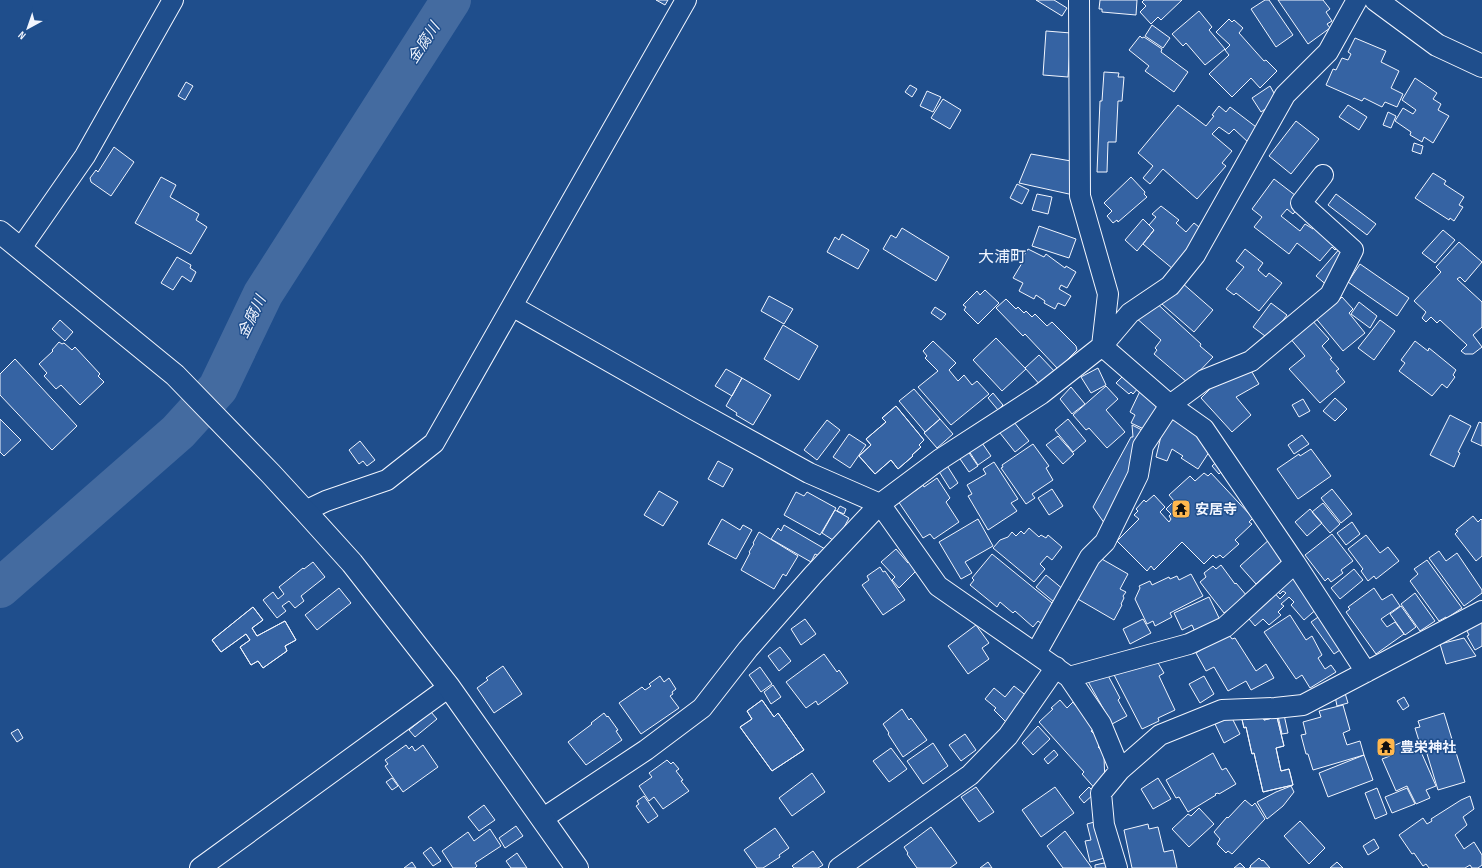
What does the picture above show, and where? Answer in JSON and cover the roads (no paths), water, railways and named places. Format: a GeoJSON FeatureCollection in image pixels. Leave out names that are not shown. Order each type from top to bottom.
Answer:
{"type":"FeatureCollection","features":[{"type":"Feature","properties":{"kind":"street"},"geometry":{"type":"LineString","coordinates":[[21,248],[85,156],[173,0]]}},
{"type":"Feature","properties":{"kind":"street"},"geometry":{"type":"LineString","coordinates":[[305,511],[326,501],[387,480],[434,443],[686,0]]}},
{"type":"Feature","properties":{"kind":"street"},"geometry":{"type":"LineString","coordinates":[[1079,0],[1080,196],[1108,294],[1102,346]]}},
{"type":"Feature","properties":{"kind":"street"},"geometry":{"type":"LineString","coordinates":[[542,819],[646,750],[702,708],[748,649],[813,575],[880,504],[939,460],[1042,394],[1102,346],[1130,313],[1170,286],[1195,255],[1285,95],[1328,52],[1357,0]]}},
{"type":"Feature","properties":{"kind":"street"},"geometry":{"type":"LineString","coordinates":[[1376,0],[1437,45],[1482,66]]}},
{"type":"Feature","properties":{"kind":"street"},"geometry":{"type":"LineString","coordinates":[[1036,653],[1090,557],[1105,542],[1138,475],[1143,446],[1170,405],[1204,380],[1251,361],[1330,295],[1353,250],[1301,203],[1323,175]]}},
{"type":"Feature","properties":{"kind":"street"},"geometry":{"type":"LineString","coordinates":[[0,232],[175,376],[305,511],[352,564],[449,687],[577,868]]}},
{"type":"Feature","properties":{"kind":"street"},"geometry":{"type":"LineString","coordinates":[[512,306],[809,473],[880,504],[938,586],[1062,672],[1101,724],[1120,770]]}},
{"type":"Feature","properties":{"kind":"street"},"geometry":{"type":"LineString","coordinates":[[1102,346],[1170,405],[1204,429],[1295,563],[1366,672]]}},
{"type":"Feature","properties":{"kind":"street"},"geometry":{"type":"LineString","coordinates":[[839,868],[970,775],[1008,736],[1062,672],[1190,644],[1225,626],[1295,563]]}},
{"type":"Feature","properties":{"kind":"street"},"geometry":{"type":"LineString","coordinates":[[1117,868],[1104,825],[1101,793],[1120,770],[1160,736],[1222,710],[1275,708],[1304,705],[1482,611]]}},
{"type":"Feature","properties":{"kind":"street"},"geometry":{"type":"LineString","coordinates":[[200,868],[449,687]]}},
{"type":"Feature","properties":{"kind":"waterway","name":"金腐川"},"geometry":{"type":"LineString","coordinates":[[0,588],[178,432],[218,388],[263,294],[451,0]]}},
{"type":"Feature","properties":{"kind":"place","name":"安居寺"},"geometry":{"type":"Point","coordinates":[1181,509]}},
{"type":"Feature","properties":{"kind":"place","name":"豊栄神社"},"geometry":{"type":"Point","coordinates":[1386,747]}},
{"type":"Feature","properties":{"kind":"district","name":"大浦町"},"geometry":{"type":"Point","coordinates":[1002,257]}}]}
